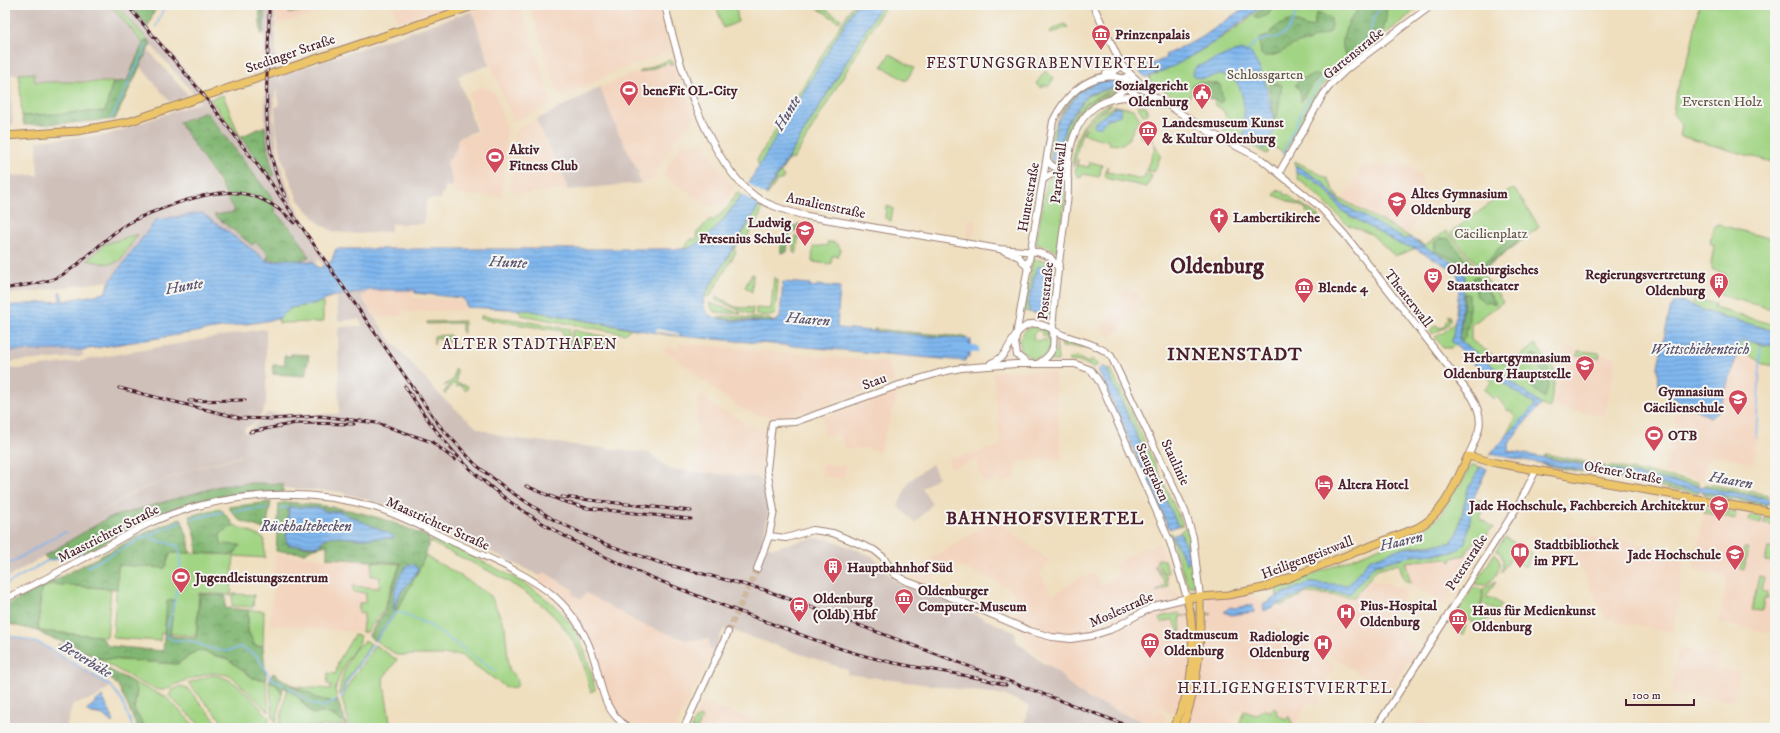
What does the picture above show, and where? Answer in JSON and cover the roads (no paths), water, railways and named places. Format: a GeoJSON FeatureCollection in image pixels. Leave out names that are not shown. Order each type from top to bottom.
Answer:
{"type":"FeatureCollection","features":[{"type":"Feature","properties":{"kind":"main road","name":"Stedinger Straße"},"geometry":{"type":"LineString","coordinates":[[5,136],[77,131],[112,126],[142,118],[277,70],[476,5]]}},
{"type":"Feature","properties":{"kind":"main road","name":"Ofener Straße"},"geometry":{"type":"LineString","coordinates":[[1468,456],[1493,463],[1775,513]]}},
{"type":"Feature","properties":{"kind":"main road","name":"Heiligengeistwall"},"geometry":{"type":"LineString","coordinates":[[1200,597],[1256,590],[1424,525],[1439,510],[1468,456]]}},
{"type":"Feature","properties":{"kind":"main road"},"geometry":{"type":"LineString","coordinates":[[1173,728],[1188,691],[1190,673],[1191,623],[1187,598],[1200,597],[1200,654],[1198,672],[1190,706],[1182,728]]}},
{"type":"Feature","properties":{"kind":"street","name":"Amalienstraße"},"geometry":{"type":"LineString","coordinates":[[665,5],[681,62],[695,101],[719,155],[737,179],[756,197],[794,213],[999,249],[1031,252],[1050,257],[1059,269]]}},
{"type":"Feature","properties":{"kind":"street"},"geometry":{"type":"LineString","coordinates":[[1093,5],[1122,66],[1128,86],[1141,98]]}},
{"type":"Feature","properties":{"kind":"street","name":"Gartenstraße"},"geometry":{"type":"LineString","coordinates":[[1279,173],[1332,83],[1348,68],[1432,5]]}},
{"type":"Feature","properties":{"kind":"street"},"geometry":{"type":"LineString","coordinates":[[1081,85],[1090,79],[1113,72],[1122,66]]}},
{"type":"Feature","properties":{"kind":"street"},"geometry":{"type":"LineString","coordinates":[[1122,66],[1132,77],[1170,108]]}},
{"type":"Feature","properties":{"kind":"street","name":"Huntestraße"},"geometry":{"type":"LineString","coordinates":[[1029,364],[1016,354],[1015,346],[1053,121],[1064,104],[1081,85],[1102,77],[1118,76],[1126,79]]}},
{"type":"Feature","properties":{"kind":"street"},"geometry":{"type":"LineString","coordinates":[[1126,79],[1155,96]]}},
{"type":"Feature","properties":{"kind":"street"},"geometry":{"type":"LineString","coordinates":[[1112,99],[1128,86]]}},
{"type":"Feature","properties":{"kind":"street","name":"Paradewall"},"geometry":{"type":"LineString","coordinates":[[1061,256],[1068,200],[1068,162],[1073,138],[1079,123],[1093,108],[1112,99],[1132,97],[1141,98],[1170,108]]}},
{"type":"Feature","properties":{"kind":"street","name":"Theaterwall"},"geometry":{"type":"LineString","coordinates":[[1170,108],[1211,133],[1252,153],[1279,173],[1331,218],[1472,397],[1479,409],[1480,424],[1468,456]]}},
{"type":"Feature","properties":{"kind":"street"},"geometry":{"type":"LineString","coordinates":[[1047,159],[1049,164],[1056,168],[1061,168],[1068,162]]}},
{"type":"Feature","properties":{"kind":"street"},"geometry":{"type":"LineString","coordinates":[[1044,179],[1055,173],[1063,175],[1068,180]]}},
{"type":"Feature","properties":{"kind":"street","name":"Amalienstraße"},"geometry":{"type":"LineString","coordinates":[[999,249],[1019,257],[1029,269]]}},
{"type":"Feature","properties":{"kind":"street","name":"Poststraße"},"geometry":{"type":"LineString","coordinates":[[1053,330],[1052,318],[1061,256]]}},
{"type":"Feature","properties":{"kind":"street","name":"Poststraße"},"geometry":{"type":"LineString","coordinates":[[1016,336],[1022,328],[1032,324],[1041,324],[1102,349]]}},
{"type":"Feature","properties":{"kind":"street"},"geometry":{"type":"LineString","coordinates":[[1038,364],[1052,351],[1053,330]]}},
{"type":"Feature","properties":{"kind":"street","name":"Stau"},"geometry":{"type":"LineString","coordinates":[[984,365],[1001,358],[1009,350],[1016,336]]}},
{"type":"Feature","properties":{"kind":"street","name":"Staulinie"},"geometry":{"type":"LineString","coordinates":[[1102,349],[1114,360],[1185,511],[1193,537],[1200,597]]}},
{"type":"Feature","properties":{"kind":"street","name":"Stau"},"geometry":{"type":"LineString","coordinates":[[769,536],[774,511],[767,477],[772,423],[795,422],[942,372],[984,365],[1081,365]]}},
{"type":"Feature","properties":{"kind":"street","name":"Staugraben"},"geometry":{"type":"LineString","coordinates":[[1081,365],[1092,371],[1102,387],[1170,542],[1187,598]]}},
{"type":"Feature","properties":{"kind":"street","name":"Peterstraße"},"geometry":{"type":"LineString","coordinates":[[1376,728],[1526,491],[1536,470]]}},
{"type":"Feature","properties":{"kind":"street","name":"Maastrichter Straße"},"geometry":{"type":"LineString","coordinates":[[5,599],[144,526],[193,508],[241,498],[274,495],[309,496],[350,501],[376,508],[412,521],[521,575],[547,591],[566,609],[584,633],[595,660],[604,698],[610,710],[629,728]]}},
{"type":"Feature","properties":{"kind":"street","name":"Moslestraße"},"geometry":{"type":"LineString","coordinates":[[769,536],[786,538],[813,530],[833,533],[874,550],[882,557],[894,574],[906,581],[958,600],[1035,632],[1065,639],[1099,634],[1154,606],[1187,598]]}},
{"type":"Feature","properties":{"kind":"street"},"geometry":{"type":"LineString","coordinates":[[757,569],[769,536]]}},
{"type":"Feature","properties":{"kind":"street"},"geometry":{"type":"LineString","coordinates":[[684,728],[728,632]]}},
{"type":"Feature","properties":{"kind":"water","name":"Hunte"},"geometry":{"type":"Polygon","coordinates":[[[856,5],[881,5],[705,294],[704,306],[708,314],[716,318],[774,322],[780,318],[783,282],[810,284],[810,286],[816,287],[817,285],[840,287],[838,328],[971,340],[970,346],[967,346],[966,350],[970,351],[970,353],[967,354],[970,354],[970,357],[966,357],[965,361],[669,335],[528,310],[466,307],[465,301],[462,298],[415,293],[415,290],[370,290],[330,297],[318,303],[291,308],[278,319],[82,350],[5,351],[5,306],[60,301],[59,292],[61,292],[63,301],[105,293],[110,281],[156,220],[202,213],[269,262],[287,259],[314,262],[317,267],[320,268],[331,262],[336,249],[687,249],[696,245],[711,233],[737,202],[856,5]]]}},
{"type":"Feature","properties":{"kind":"water"},"geometry":{"type":"Polygon","coordinates":[[[1248,5],[1264,5],[1213,43],[1176,65],[1146,78],[1138,70],[1166,58],[1165,55],[1201,38],[1248,5]]]}},
{"type":"Feature","properties":{"kind":"water"},"geometry":{"type":"Polygon","coordinates":[[[1242,50],[1251,53],[1261,71],[1261,75],[1264,77],[1276,130],[1267,141],[1264,149],[1243,136],[1244,109],[1242,93],[1235,81],[1229,77],[1221,75],[1197,78],[1194,76],[1193,72],[1196,67],[1230,53],[1242,50]]]}},
{"type":"Feature","properties":{"kind":"water"},"geometry":{"type":"Polygon","coordinates":[[[1117,79],[1119,86],[1090,94],[1085,98],[1066,124],[1057,161],[1051,160],[1057,122],[1079,92],[1101,80],[1117,79]]]}},
{"type":"Feature","properties":{"kind":"water"},"geometry":{"type":"Polygon","coordinates":[[[1116,107],[1121,108],[1120,115],[1108,119],[1100,127],[1094,127],[1095,122],[1116,107]]]}},
{"type":"Feature","properties":{"kind":"water"},"geometry":{"type":"Polygon","coordinates":[[[1295,165],[1323,182],[1340,203],[1404,239],[1412,238],[1419,244],[1460,266],[1465,277],[1459,339],[1541,405],[1515,434],[1511,440],[1508,451],[1775,500],[1775,505],[1490,454],[1535,405],[1472,362],[1452,342],[1460,283],[1456,271],[1414,248],[1401,245],[1342,211],[1324,187],[1296,172],[1295,165]]]}},
{"type":"Feature","properties":{"kind":"water"},"geometry":{"type":"Polygon","coordinates":[[[1041,265],[1047,266],[1050,272],[1043,315],[1029,312],[1028,304],[1036,268],[1041,265]]]}},
{"type":"Feature","properties":{"kind":"water","name":"Wittschiebenteich"},"geometry":{"type":"Polygon","coordinates":[[[1681,301],[1707,312],[1775,331],[1775,346],[1742,341],[1718,413],[1710,417],[1659,391],[1658,366],[1670,310],[1674,303],[1681,301]]]}},
{"type":"Feature","properties":{"kind":"water"},"geometry":{"type":"Polygon","coordinates":[[[1104,366],[1178,526],[1169,529],[1098,370],[1104,366]]]}},
{"type":"Feature","properties":{"kind":"water"},"geometry":{"type":"Polygon","coordinates":[[[1480,467],[1487,469],[1473,499],[1468,533],[1464,544],[1459,549],[1449,553],[1410,556],[1374,565],[1351,593],[1308,590],[1264,611],[1263,604],[1277,596],[1309,583],[1348,585],[1369,560],[1398,549],[1450,543],[1457,534],[1469,485],[1471,485],[1480,467]]]}},
{"type":"Feature","properties":{"kind":"water","name":"Rückhaltebecken"},"geometry":{"type":"Polygon","coordinates":[[[289,507],[318,508],[328,512],[339,511],[392,535],[394,538],[359,539],[332,536],[324,539],[319,546],[289,545],[286,540],[289,507]]]}},
{"type":"Feature","properties":{"kind":"water"},"geometry":{"type":"Polygon","coordinates":[[[1180,533],[1192,559],[1187,564],[1172,536],[1180,533]]]}},
{"type":"Feature","properties":{"kind":"water"},"geometry":{"type":"Polygon","coordinates":[[[409,564],[415,565],[418,570],[397,600],[395,612],[394,593],[398,579],[409,564]]]}},
{"type":"Feature","properties":{"kind":"water"},"geometry":{"type":"Polygon","coordinates":[[[1253,605],[1254,612],[1231,615],[1224,612],[1230,607],[1234,608],[1253,605]]]}},
{"type":"Feature","properties":{"kind":"water"},"geometry":{"type":"Polygon","coordinates":[[[102,696],[113,719],[112,723],[103,715],[88,712],[87,710],[102,696]]]}},
{"type":"Feature","properties":{"kind":"waterway"},"geometry":{"type":"LineString","coordinates":[[156,27],[165,5]]}},
{"type":"Feature","properties":{"kind":"waterway"},"geometry":{"type":"LineString","coordinates":[[1256,43],[1284,34],[1291,26],[1299,5]]}},
{"type":"Feature","properties":{"kind":"waterway"},"geometry":{"type":"LineString","coordinates":[[1282,154],[1304,107],[1315,89],[1331,71],[1353,55],[1363,45],[1369,35],[1376,14],[1383,5]]}},
{"type":"Feature","properties":{"kind":"waterway"},"geometry":{"type":"LineString","coordinates":[[1247,51],[1255,43]]}},
{"type":"Feature","properties":{"kind":"waterway"},"geometry":{"type":"LineString","coordinates":[[111,119],[147,45]]}},
{"type":"Feature","properties":{"kind":"waterway"},"geometry":{"type":"LineString","coordinates":[[1756,438],[1761,345]]}},
{"type":"Feature","properties":{"kind":"waterway","name":"Haaren"},"geometry":{"type":"LineString","coordinates":[[957,348],[975,349]]}},
{"type":"Feature","properties":{"kind":"waterway"},"geometry":{"type":"LineString","coordinates":[[234,511],[269,508]]}},
{"type":"Feature","properties":{"kind":"waterway"},"geometry":{"type":"LineString","coordinates":[[280,508],[288,508]]}},
{"type":"Feature","properties":{"kind":"waterway"},"geometry":{"type":"LineString","coordinates":[[191,519],[222,512]]}},
{"type":"Feature","properties":{"kind":"waterway"},"geometry":{"type":"LineString","coordinates":[[86,566],[87,567],[151,534],[181,522]]}},
{"type":"Feature","properties":{"kind":"waterway","name":"Beverbäke"},"geometry":{"type":"LineString","coordinates":[[5,566],[62,533],[67,532]]}},
{"type":"Feature","properties":{"kind":"waterway"},"geometry":{"type":"LineString","coordinates":[[151,534],[152,539],[178,546],[180,556],[177,590],[166,635],[174,641],[187,640],[218,650],[229,651],[240,647],[256,655],[270,677],[283,685]]}},
{"type":"Feature","properties":{"kind":"waterway","name":"Beverbäke"},"geometry":{"type":"LineString","coordinates":[[5,585],[47,561],[79,555],[81,553],[80,549]]}},
{"type":"Feature","properties":{"kind":"waterway"},"geometry":{"type":"LineString","coordinates":[[375,641],[395,613],[400,612],[429,625],[495,671]]}},
{"type":"Feature","properties":{"kind":"waterway","name":"Beverbäke"},"geometry":{"type":"LineString","coordinates":[[5,637],[16,637],[41,644],[111,686],[121,699],[133,728]]}},
{"type":"Feature","properties":{"kind":"waterway"},"geometry":{"type":"LineString","coordinates":[[340,698],[343,696],[346,683],[373,644]]}},
{"type":"Feature","properties":{"kind":"waterway"},"geometry":{"type":"LineString","coordinates":[[288,687],[313,704],[323,707],[337,699]]}},
{"type":"Feature","properties":{"kind":"tunnel"},"geometry":{"type":"LineString","coordinates":[[728,632],[757,569]]}},
{"type":"Feature","properties":{"kind":"railway"},"geometry":{"type":"LineString","coordinates":[[127,5],[202,93],[269,180],[439,425],[476,465],[508,490],[554,520],[605,544],[661,563],[765,590],[1134,728]]}},
{"type":"Feature","properties":{"kind":"railway"},"geometry":{"type":"LineString","coordinates":[[269,5],[266,102],[267,127],[270,151],[276,174],[285,196]]}},
{"type":"Feature","properties":{"kind":"railway"},"geometry":{"type":"LineString","coordinates":[[5,289],[52,280],[67,272],[114,233],[133,220],[169,206],[203,196],[220,193],[250,195],[265,201],[280,210],[294,223]]}},
{"type":"Feature","properties":{"kind":"railway"},"geometry":{"type":"LineString","coordinates":[[405,386],[439,434],[468,467],[479,477],[507,500],[538,521],[605,557],[674,587],[809,638],[860,655],[893,663],[974,677],[1006,685]]}},
{"type":"Feature","properties":{"kind":"railway"},"geometry":{"type":"LineString","coordinates":[[119,388],[240,418],[272,419],[320,416],[377,423],[432,442],[455,460]]}},
{"type":"Feature","properties":{"kind":"railway"},"geometry":{"type":"LineString","coordinates":[[189,401],[245,400]]}},
{"type":"Feature","properties":{"kind":"railway"},"geometry":{"type":"LineString","coordinates":[[250,432],[296,423],[354,424]]}},
{"type":"Feature","properties":{"kind":"railway"},"geometry":{"type":"LineString","coordinates":[[526,486],[562,501],[587,508],[691,519]]}},
{"type":"Feature","properties":{"kind":"railway"},"geometry":{"type":"LineString","coordinates":[[562,497],[691,511]]}},
{"type":"Feature","properties":{"kind":"place","name":"Prinzenpalais"},"geometry":{"type":"Point","coordinates":[1101,51]}},
{"type":"Feature","properties":{"kind":"place","name":"beneFit OL-City"},"geometry":{"type":"Point","coordinates":[629,107]}},
{"type":"Feature","properties":{"kind":"place","name":"Sozialgericht Oldenburg"},"geometry":{"type":"Point","coordinates":[1202,110]}},
{"type":"Feature","properties":{"kind":"place","name":"Landesmuseum Kunst & Kultur Oldenburg"},"geometry":{"type":"Point","coordinates":[1148,147]}},
{"type":"Feature","properties":{"kind":"place","name":"Aktiv Fitness Club"},"geometry":{"type":"Point","coordinates":[495,174]}},
{"type":"Feature","properties":{"kind":"place","name":"Altes Gymnasium Oldenburg"},"geometry":{"type":"Point","coordinates":[1397,218]}},
{"type":"Feature","properties":{"kind":"place","name":"Lambertikirche"},"geometry":{"type":"Point","coordinates":[1219,234]}},
{"type":"Feature","properties":{"kind":"place","name":"Ludwig Fresenius Schule"},"geometry":{"type":"Point","coordinates":[805,247]}},
{"type":"Feature","properties":{"kind":"place","name":"Oldenburgisches Staatstheater"},"geometry":{"type":"Point","coordinates":[1433,294]}},
{"type":"Feature","properties":{"kind":"place","name":"Regierungsvertretung Oldenburg"},"geometry":{"type":"Point","coordinates":[1719,299]}},
{"type":"Feature","properties":{"kind":"place","name":"Blende 4"},"geometry":{"type":"Point","coordinates":[1304,304]}},
{"type":"Feature","properties":{"kind":"place","name":"Herbartgymnasium Oldenburg Hauptstelle"},"geometry":{"type":"Point","coordinates":[1585,382]}},
{"type":"Feature","properties":{"kind":"place","name":"Gymnasium Cäcilienschule"},"geometry":{"type":"Point","coordinates":[1738,416]}},
{"type":"Feature","properties":{"kind":"place","name":"OTB"},"geometry":{"type":"Point","coordinates":[1654,452]}},
{"type":"Feature","properties":{"kind":"place","name":"Altera Hotel"},"geometry":{"type":"Point","coordinates":[1324,501]}},
{"type":"Feature","properties":{"kind":"place","name":"Jade Hochschule, Fachbereich Architektur"},"geometry":{"type":"Point","coordinates":[1719,522]}},
{"type":"Feature","properties":{"kind":"place","name":"Stadtbibliothek im PFL"},"geometry":{"type":"Point","coordinates":[1520,569]}},
{"type":"Feature","properties":{"kind":"place","name":"Jade Hochschule"},"geometry":{"type":"Point","coordinates":[1735,571]}},
{"type":"Feature","properties":{"kind":"place","name":"Hauptbahnhof Süd"},"geometry":{"type":"Point","coordinates":[833,584]}},
{"type":"Feature","properties":{"kind":"place","name":"Jugendleistungszentrum"},"geometry":{"type":"Point","coordinates":[181,594]}},
{"type":"Feature","properties":{"kind":"place","name":"Oldenburger Computer-Museum"},"geometry":{"type":"Point","coordinates":[904,615]}},
{"type":"Feature","properties":{"kind":"place","name":"Oldenburg (Oldb) Hbf"},"geometry":{"type":"Point","coordinates":[799,623]}},
{"type":"Feature","properties":{"kind":"place","name":"Pius-Hospital Oldenburg"},"geometry":{"type":"Point","coordinates":[1346,630]}},
{"type":"Feature","properties":{"kind":"place","name":"Haus für Medienkunst Oldenburg"},"geometry":{"type":"Point","coordinates":[1458,635]}},
{"type":"Feature","properties":{"kind":"place","name":"Stadtmuseum Oldenburg"},"geometry":{"type":"Point","coordinates":[1150,659]}},
{"type":"Feature","properties":{"kind":"place","name":"Radiologie Oldenburg"},"geometry":{"type":"Point","coordinates":[1323,661]}},
{"type":"Feature","properties":{"kind":"district","name":"FESTUNGSGRABENVIERTEL"},"geometry":{"type":"Point","coordinates":[1043,63]}},
{"type":"Feature","properties":{"kind":"district","name":"Oldenburg"},"geometry":{"type":"Point","coordinates":[1217,265]}},
{"type":"Feature","properties":{"kind":"district","name":"ALTER STADTHAFEN"},"geometry":{"type":"Point","coordinates":[530,344]}},
{"type":"Feature","properties":{"kind":"district","name":"INNENSTADT"},"geometry":{"type":"Point","coordinates":[1235,354]}},
{"type":"Feature","properties":{"kind":"district","name":"BAHNHOFSVIERTEL"},"geometry":{"type":"Point","coordinates":[1045,518]}},
{"type":"Feature","properties":{"kind":"district","name":"HEILIGENGEISTVIERTEL"},"geometry":{"type":"Point","coordinates":[1285,688]}},
{"type":"Feature","properties":{"kind":"park label","name":"Schlossgarten"},"geometry":{"type":"Point","coordinates":[1265,74]}},
{"type":"Feature","properties":{"kind":"park label","name":"Eversten Holz"},"geometry":{"type":"Point","coordinates":[1722,101]}},
{"type":"Feature","properties":{"kind":"park label","name":"Cäcilienplatz"},"geometry":{"type":"Point","coordinates":[1491,233]}}]}
